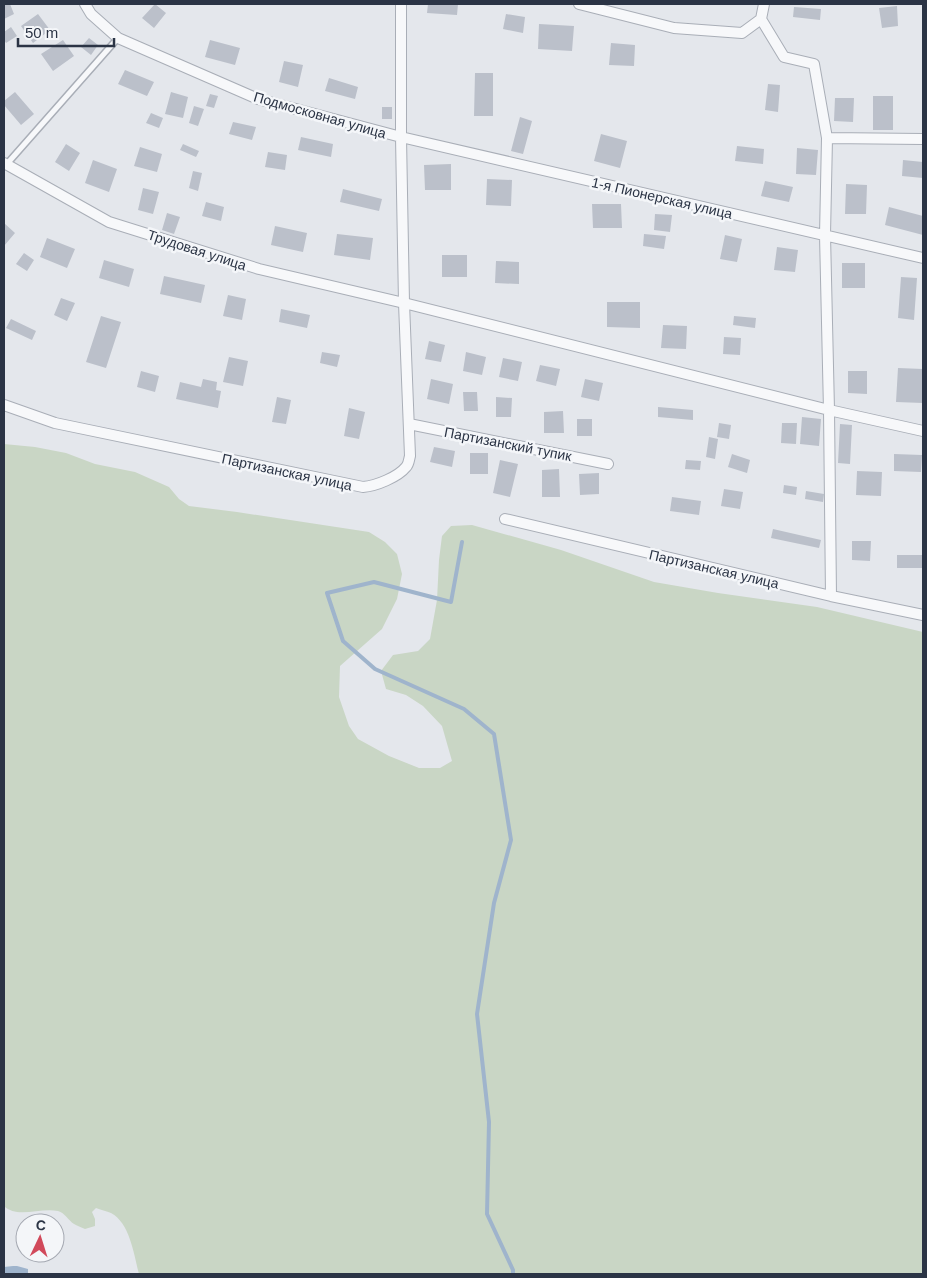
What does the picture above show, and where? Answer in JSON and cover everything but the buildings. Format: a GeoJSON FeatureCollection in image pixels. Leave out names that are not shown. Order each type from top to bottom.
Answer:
{"type":"FeatureCollection","features":[{"type":"Feature","properties":{"kind":"street","name":"Подмосковная улица"},"geometry":{"type":"LineString","coordinates":[[85,4],[91,14],[118,38],[258,99],[401,137]]}},
{"type":"Feature","properties":{"kind":"street","name":"Партизанская улица"},"geometry":{"type":"LineString","coordinates":[[4,405],[55,423],[363,488],[374,486],[399,473],[406,467],[410,456],[404,303],[401,4]]}},
{"type":"Feature","properties":{"kind":"street"},"geometry":{"type":"LineString","coordinates":[[579,4],[674,28],[742,33],[761,19],[764,4]]}},
{"type":"Feature","properties":{"kind":"street"},"geometry":{"type":"LineString","coordinates":[[761,19],[784,57],[814,64],[827,138],[825,235],[831,596]]}},
{"type":"Feature","properties":{"kind":"street","name":"1-я Пионерская улица"},"geometry":{"type":"LineString","coordinates":[[401,137],[923,258]]}},
{"type":"Feature","properties":{"kind":"street"},"geometry":{"type":"LineString","coordinates":[[827,138],[923,139]]}},
{"type":"Feature","properties":{"kind":"street","name":"Трудовая улица"},"geometry":{"type":"LineString","coordinates":[[4,165],[109,222],[259,270],[404,303]]}},
{"type":"Feature","properties":{"kind":"street"},"geometry":{"type":"LineString","coordinates":[[404,303],[923,432]]}},
{"type":"Feature","properties":{"kind":"street","name":"Партизанский тупик"},"geometry":{"type":"LineString","coordinates":[[409,424],[608,464]]}},
{"type":"Feature","properties":{"kind":"street","name":"Партизанская улица"},"geometry":{"type":"LineString","coordinates":[[505,519],[831,596],[923,615]]}},
{"type":"Feature","properties":{"kind":"lane"},"geometry":{"type":"LineString","coordinates":[[4,165],[118,38]]}},
{"type":"Feature","properties":{"kind":"green space"},"geometry":{"type":"Polygon","coordinates":[[[4,444],[66,453],[95,464],[135,472],[169,487],[179,499],[189,506],[369,532],[385,542],[397,554],[402,574],[397,599],[382,629],[340,666],[339,697],[349,726],[358,739],[389,756],[419,768],[440,768],[452,761],[442,726],[423,706],[406,695],[386,689],[381,671],[393,655],[418,651],[430,639],[437,600],[442,536],[451,526],[472,525],[561,550],[654,582],[817,607],[923,632],[923,1274],[139,1274],[127,1232],[123,1224],[111,1213],[96,1208],[92,1212],[95,1226],[85,1229],[74,1224],[65,1213],[58,1211],[16,1212],[4,1206],[4,444]]]}},
{"type":"Feature","properties":{"kind":"water"},"geometry":{"type":"Polygon","coordinates":[[[17,1266],[28,1269],[28,1274],[4,1274],[4,1267],[17,1266]]]}},
{"type":"Feature","properties":{"kind":"waterway"},"geometry":{"type":"LineString","coordinates":[[462,542],[451,602],[374,582],[327,593],[343,641],[375,669],[464,709],[494,734],[511,840],[494,903],[477,1014],[489,1122],[487,1214],[513,1270],[513,1274]]}}]}
